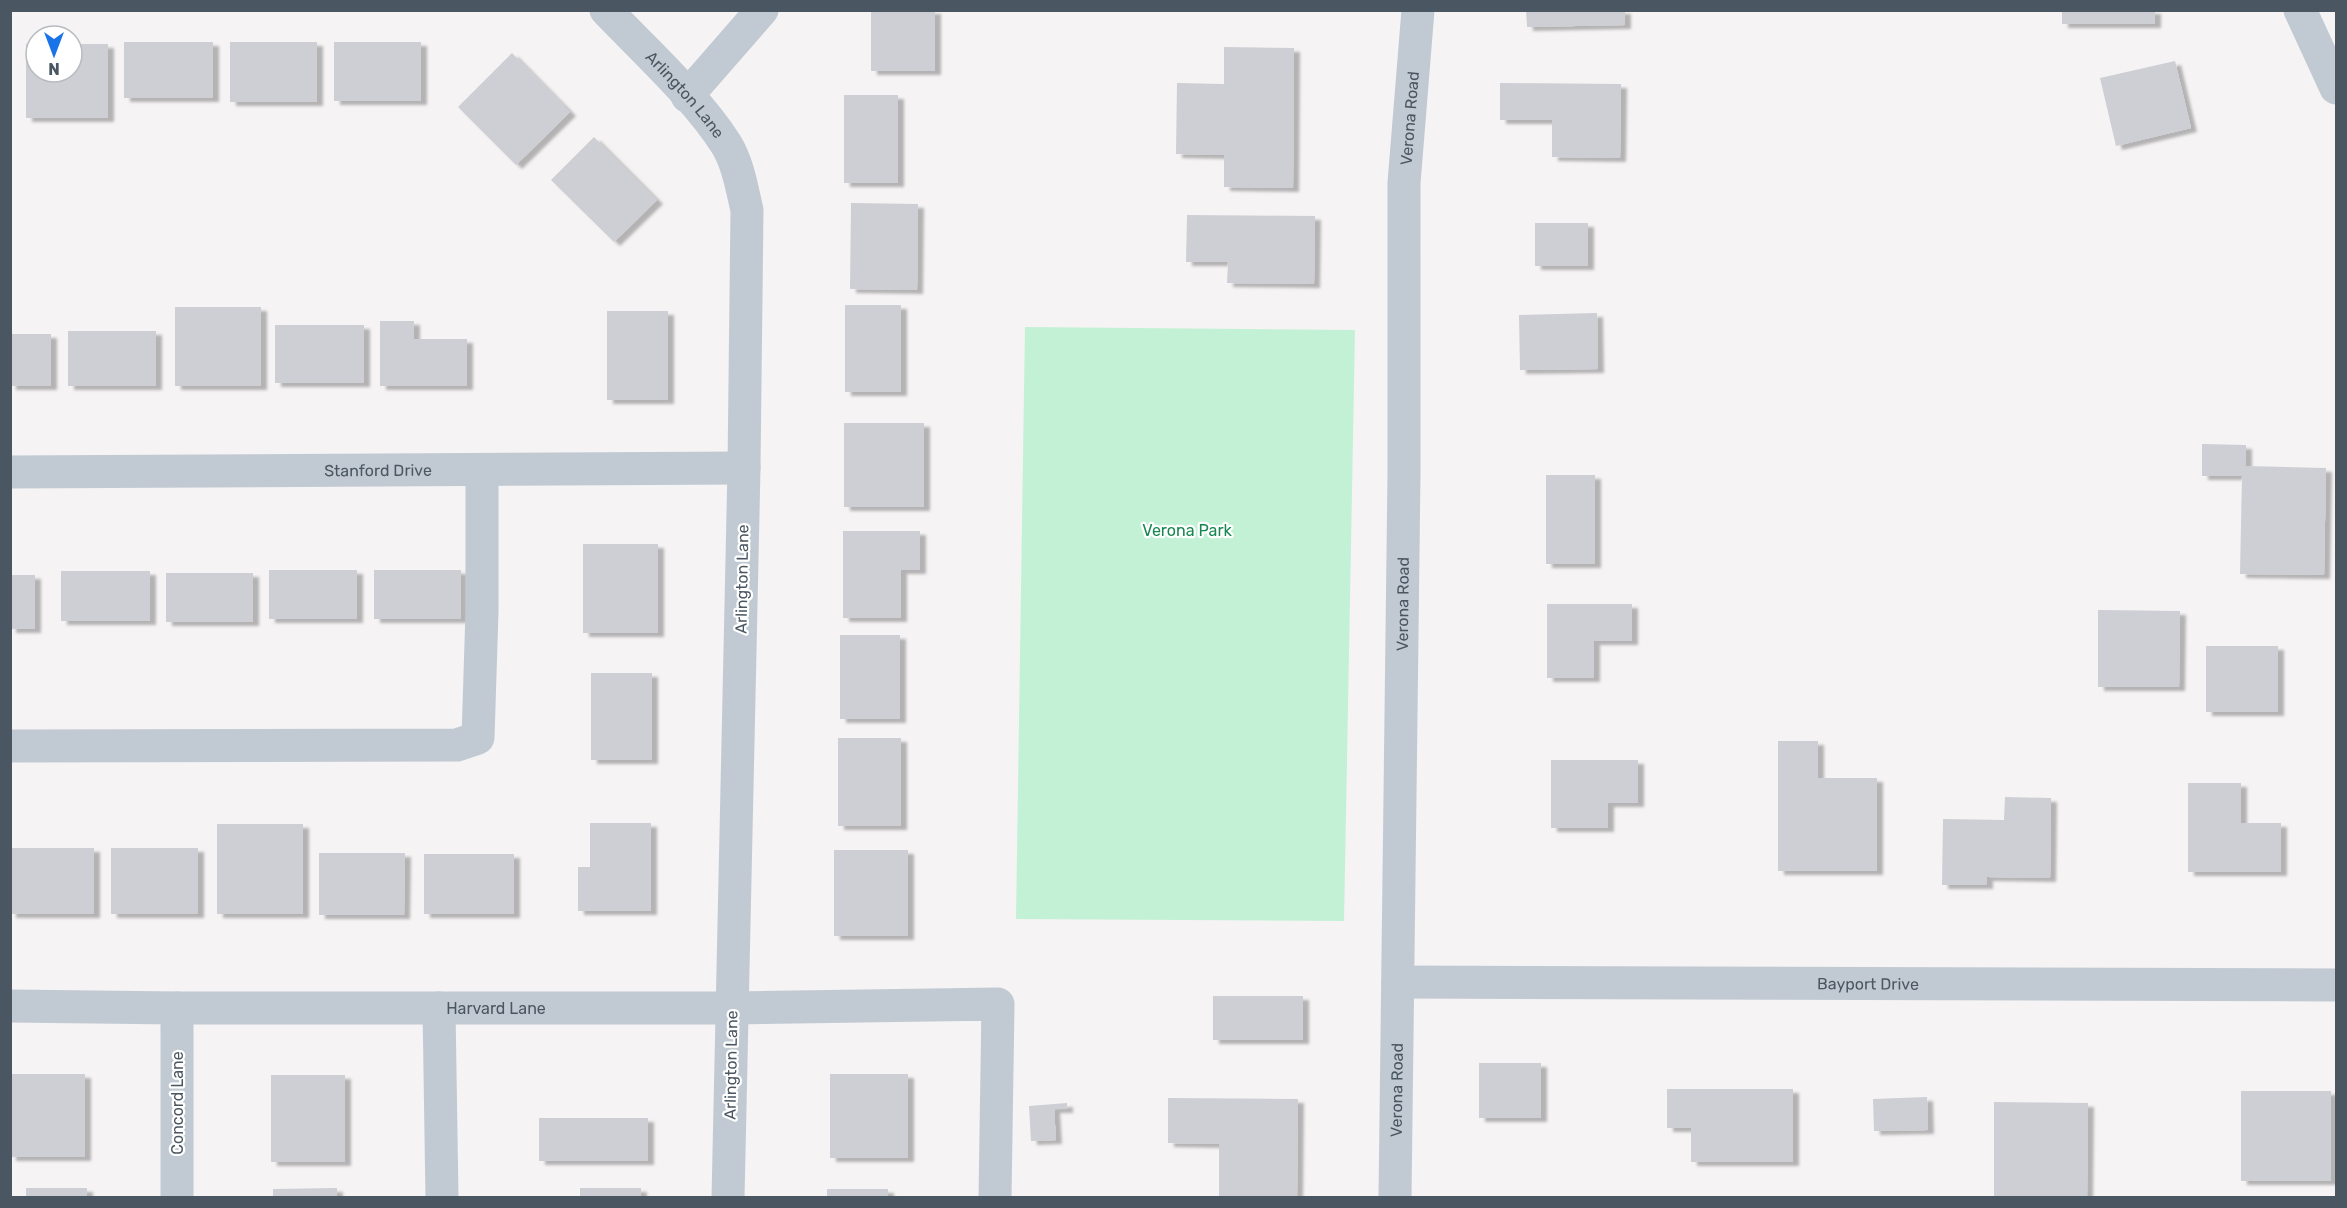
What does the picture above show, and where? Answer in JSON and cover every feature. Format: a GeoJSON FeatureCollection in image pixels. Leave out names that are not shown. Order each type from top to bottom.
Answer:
{"type":"FeatureCollection","features":[{"type":"Feature","properties":{"kind":"street"},"geometry":{"type":"LineString","coordinates":[[687,96],[762,10]]}},
{"type":"Feature","properties":{"kind":"street","name":"Verona Road"},"geometry":{"type":"LineString","coordinates":[[1395,1197],[1404,473],[1404,183],[1418,10]]}},
{"type":"Feature","properties":{"kind":"street"},"geometry":{"type":"LineString","coordinates":[[2300,10],[2337,88]]}},
{"type":"Feature","properties":{"kind":"street","name":"Arlington Lane"},"geometry":{"type":"LineString","coordinates":[[621,15],[727,146],[747,210],[744,468],[728,1197]]}},
{"type":"Feature","properties":{"kind":"street","name":"Stanford Drive"},"geometry":{"type":"LineString","coordinates":[[10,472],[744,468]]}},
{"type":"Feature","properties":{"kind":"street"},"geometry":{"type":"LineString","coordinates":[[10,746],[457,745],[478,738],[482,611],[482,470]]}},
{"type":"Feature","properties":{"kind":"street","name":"Bayport Drive"},"geometry":{"type":"LineString","coordinates":[[1398,982],[2337,985]]}},
{"type":"Feature","properties":{"kind":"street","name":"Harvard Lane"},"geometry":{"type":"LineString","coordinates":[[10,1006],[732,1008],[998,1004],[995,1197]]}},
{"type":"Feature","properties":{"kind":"street","name":"Concord Lane"},"geometry":{"type":"LineString","coordinates":[[177,1008],[177,1197]]}},
{"type":"Feature","properties":{"kind":"street"},"geometry":{"type":"LineString","coordinates":[[439,1008],[442,1197]]}},
{"type":"Feature","properties":{"kind":"green space","name":"Verona Park"},"geometry":{"type":"Polygon","coordinates":[[[1025,327],[1355,330],[1344,921],[1016,919],[1025,327]]]}},
{"type":"Feature","properties":{"kind":"building"},"geometry":{"type":"Polygon","coordinates":[[[871,10],[935,10],[935,71],[871,71],[871,10]]]}},
{"type":"Feature","properties":{"kind":"building"},"geometry":{"type":"Polygon","coordinates":[[[1526,10],[1625,10],[1625,25],[1527,27],[1526,10]]]}},
{"type":"Feature","properties":{"kind":"building"},"geometry":{"type":"Polygon","coordinates":[[[2062,10],[2155,10],[2155,24],[2062,24],[2062,10]]]}},
{"type":"Feature","properties":{"kind":"building"},"geometry":{"type":"Polygon","coordinates":[[[124,42],[213,42],[213,98],[124,98],[124,42]]]}},
{"type":"Feature","properties":{"kind":"building"},"geometry":{"type":"Polygon","coordinates":[[[230,42],[317,42],[317,102],[230,102],[230,42]]]}},
{"type":"Feature","properties":{"kind":"building"},"geometry":{"type":"Polygon","coordinates":[[[334,42],[421,42],[421,101],[334,101],[334,42]]]}},
{"type":"Feature","properties":{"kind":"building"},"geometry":{"type":"Polygon","coordinates":[[[84,44],[108,44],[108,118],[26,118],[26,84],[84,84],[84,44]]]}},
{"type":"Feature","properties":{"kind":"building"},"geometry":{"type":"Polygon","coordinates":[[[1224,47],[1294,48],[1293,188],[1224,187],[1224,155],[1176,154],[1177,83],[1224,84],[1224,47]]]}},
{"type":"Feature","properties":{"kind":"building"},"geometry":{"type":"Polygon","coordinates":[[[512,53],[570,112],[516,165],[458,107],[512,53]]]}},
{"type":"Feature","properties":{"kind":"building"},"geometry":{"type":"Polygon","coordinates":[[[2175,61],[2191,128],[2116,146],[2100,78],[2175,61]]]}},
{"type":"Feature","properties":{"kind":"building"},"geometry":{"type":"Polygon","coordinates":[[[1500,83],[1621,84],[1620,158],[1552,157],[1552,120],[1500,120],[1500,83]]]}},
{"type":"Feature","properties":{"kind":"building"},"geometry":{"type":"Polygon","coordinates":[[[844,95],[898,95],[898,183],[844,183],[844,95]]]}},
{"type":"Feature","properties":{"kind":"building"},"geometry":{"type":"Polygon","coordinates":[[[594,137],[657,200],[614,242],[551,180],[594,137]]]}},
{"type":"Feature","properties":{"kind":"building"},"geometry":{"type":"Polygon","coordinates":[[[851,203],[918,204],[917,290],[850,289],[851,203]]]}},
{"type":"Feature","properties":{"kind":"building"},"geometry":{"type":"Polygon","coordinates":[[[1187,215],[1315,216],[1314,284],[1227,283],[1228,262],[1186,262],[1187,215]]]}},
{"type":"Feature","properties":{"kind":"building"},"geometry":{"type":"Polygon","coordinates":[[[1535,223],[1588,223],[1588,266],[1535,266],[1535,223]]]}},
{"type":"Feature","properties":{"kind":"building"},"geometry":{"type":"Polygon","coordinates":[[[845,305],[901,305],[901,392],[845,392],[845,305]]]}},
{"type":"Feature","properties":{"kind":"building"},"geometry":{"type":"Polygon","coordinates":[[[175,307],[261,307],[261,386],[175,386],[175,307]]]}},
{"type":"Feature","properties":{"kind":"building"},"geometry":{"type":"Polygon","coordinates":[[[607,311],[668,311],[668,400],[607,400],[607,311]]]}},
{"type":"Feature","properties":{"kind":"building"},"geometry":{"type":"Polygon","coordinates":[[[1597,313],[1598,369],[1520,370],[1519,315],[1597,313]]]}},
{"type":"Feature","properties":{"kind":"building"},"geometry":{"type":"Polygon","coordinates":[[[380,321],[414,321],[414,339],[467,339],[467,386],[380,386],[380,321]]]}},
{"type":"Feature","properties":{"kind":"building"},"geometry":{"type":"Polygon","coordinates":[[[275,325],[364,325],[364,383],[275,383],[275,325]]]}},
{"type":"Feature","properties":{"kind":"building"},"geometry":{"type":"Polygon","coordinates":[[[68,331],[156,331],[156,386],[68,386],[68,331]]]}},
{"type":"Feature","properties":{"kind":"building"},"geometry":{"type":"Polygon","coordinates":[[[10,334],[51,334],[51,386],[10,386],[10,334]]]}},
{"type":"Feature","properties":{"kind":"building"},"geometry":{"type":"Polygon","coordinates":[[[844,423],[924,423],[924,507],[844,507],[844,423]]]}},
{"type":"Feature","properties":{"kind":"building"},"geometry":{"type":"Polygon","coordinates":[[[2202,444],[2246,445],[2246,466],[2326,468],[2324,575],[2240,574],[2242,476],[2202,476],[2202,444]]]}},
{"type":"Feature","properties":{"kind":"building"},"geometry":{"type":"Polygon","coordinates":[[[1546,475],[1595,475],[1595,564],[1546,564],[1546,475]]]}},
{"type":"Feature","properties":{"kind":"building"},"geometry":{"type":"Polygon","coordinates":[[[843,531],[920,531],[920,570],[901,570],[901,618],[843,618],[843,531]]]}},
{"type":"Feature","properties":{"kind":"building"},"geometry":{"type":"Polygon","coordinates":[[[583,544],[658,544],[658,633],[583,633],[583,544]]]}},
{"type":"Feature","properties":{"kind":"building"},"geometry":{"type":"Polygon","coordinates":[[[269,570],[357,570],[357,619],[269,619],[269,570]]]}},
{"type":"Feature","properties":{"kind":"building"},"geometry":{"type":"Polygon","coordinates":[[[374,570],[461,570],[461,619],[374,619],[374,570]]]}},
{"type":"Feature","properties":{"kind":"building"},"geometry":{"type":"Polygon","coordinates":[[[61,571],[150,571],[150,621],[61,621],[61,571]]]}},
{"type":"Feature","properties":{"kind":"building"},"geometry":{"type":"Polygon","coordinates":[[[166,573],[253,573],[253,622],[166,622],[166,573]]]}},
{"type":"Feature","properties":{"kind":"building"},"geometry":{"type":"Polygon","coordinates":[[[10,575],[35,575],[35,629],[10,629],[10,575]]]}},
{"type":"Feature","properties":{"kind":"building"},"geometry":{"type":"Polygon","coordinates":[[[1547,604],[1632,604],[1632,641],[1594,641],[1594,678],[1547,678],[1547,604]]]}},
{"type":"Feature","properties":{"kind":"building"},"geometry":{"type":"Polygon","coordinates":[[[2098,610],[2180,611],[2179,687],[2098,687],[2098,610]]]}},
{"type":"Feature","properties":{"kind":"building"},"geometry":{"type":"Polygon","coordinates":[[[840,635],[900,635],[900,719],[840,719],[840,635]]]}},
{"type":"Feature","properties":{"kind":"building"},"geometry":{"type":"Polygon","coordinates":[[[2206,646],[2278,646],[2278,712],[2206,712],[2206,646]]]}},
{"type":"Feature","properties":{"kind":"building"},"geometry":{"type":"Polygon","coordinates":[[[591,673],[652,673],[652,760],[591,760],[591,673]]]}},
{"type":"Feature","properties":{"kind":"building"},"geometry":{"type":"Polygon","coordinates":[[[838,738],[901,738],[901,826],[838,826],[838,738]]]}},
{"type":"Feature","properties":{"kind":"building"},"geometry":{"type":"Polygon","coordinates":[[[1778,741],[1818,741],[1818,778],[1877,778],[1877,871],[1778,871],[1778,741]]]}},
{"type":"Feature","properties":{"kind":"building"},"geometry":{"type":"Polygon","coordinates":[[[1551,760],[1638,760],[1638,803],[1608,803],[1608,828],[1551,828],[1551,760]]]}},
{"type":"Feature","properties":{"kind":"building"},"geometry":{"type":"Polygon","coordinates":[[[2188,783],[2241,783],[2241,823],[2281,823],[2281,872],[2188,872],[2188,783]]]}},
{"type":"Feature","properties":{"kind":"building"},"geometry":{"type":"Polygon","coordinates":[[[2005,797],[2051,798],[2050,878],[1987,877],[1987,885],[1942,885],[1943,819],[2004,820],[2005,797]]]}},
{"type":"Feature","properties":{"kind":"building"},"geometry":{"type":"Polygon","coordinates":[[[590,823],[651,823],[651,911],[578,911],[578,867],[590,867],[590,823]]]}},
{"type":"Feature","properties":{"kind":"building"},"geometry":{"type":"Polygon","coordinates":[[[217,824],[303,824],[303,914],[217,914],[217,824]]]}},
{"type":"Feature","properties":{"kind":"building"},"geometry":{"type":"Polygon","coordinates":[[[10,848],[94,848],[94,914],[10,914],[10,848]]]}},
{"type":"Feature","properties":{"kind":"building"},"geometry":{"type":"Polygon","coordinates":[[[111,848],[198,848],[198,914],[111,914],[111,848]]]}},
{"type":"Feature","properties":{"kind":"building"},"geometry":{"type":"Polygon","coordinates":[[[834,850],[908,850],[908,936],[834,936],[834,850]]]}},
{"type":"Feature","properties":{"kind":"building"},"geometry":{"type":"Polygon","coordinates":[[[319,853],[405,853],[404,915],[319,915],[319,853]]]}},
{"type":"Feature","properties":{"kind":"building"},"geometry":{"type":"Polygon","coordinates":[[[424,854],[514,854],[514,914],[424,914],[424,854]]]}},
{"type":"Feature","properties":{"kind":"building"},"geometry":{"type":"Polygon","coordinates":[[[1213,996],[1303,996],[1303,1040],[1213,1040],[1213,996]]]}},
{"type":"Feature","properties":{"kind":"building"},"geometry":{"type":"Polygon","coordinates":[[[1479,1063],[1541,1063],[1541,1118],[1479,1118],[1479,1063]]]}},
{"type":"Feature","properties":{"kind":"building"},"geometry":{"type":"Polygon","coordinates":[[[10,1074],[85,1074],[85,1157],[10,1157],[10,1074]]]}},
{"type":"Feature","properties":{"kind":"building"},"geometry":{"type":"Polygon","coordinates":[[[830,1074],[908,1074],[908,1158],[830,1158],[830,1074]]]}},
{"type":"Feature","properties":{"kind":"building"},"geometry":{"type":"Polygon","coordinates":[[[271,1075],[345,1075],[345,1162],[271,1162],[271,1075]]]}},
{"type":"Feature","properties":{"kind":"building"},"geometry":{"type":"Polygon","coordinates":[[[1667,1089],[1793,1089],[1793,1162],[1691,1162],[1691,1128],[1667,1128],[1667,1089]]]}},
{"type":"Feature","properties":{"kind":"building"},"geometry":{"type":"Polygon","coordinates":[[[2241,1091],[2331,1091],[2331,1181],[2241,1181],[2241,1091]]]}},
{"type":"Feature","properties":{"kind":"building"},"geometry":{"type":"Polygon","coordinates":[[[1927,1097],[1928,1130],[1874,1131],[1873,1099],[1927,1097]]]}},
{"type":"Feature","properties":{"kind":"building"},"geometry":{"type":"Polygon","coordinates":[[[1168,1098],[1298,1099],[1297,1198],[1219,1198],[1219,1144],[1168,1143],[1168,1098]]]}},
{"type":"Feature","properties":{"kind":"building"},"geometry":{"type":"Polygon","coordinates":[[[1994,1102],[2088,1103],[2087,1198],[1994,1198],[1994,1102]]]}},
{"type":"Feature","properties":{"kind":"building"},"geometry":{"type":"Polygon","coordinates":[[[1067,1103],[1067,1109],[1054,1109],[1056,1140],[1031,1141],[1029,1106],[1067,1103]]]}},
{"type":"Feature","properties":{"kind":"building"},"geometry":{"type":"Polygon","coordinates":[[[539,1118],[648,1118],[648,1161],[539,1161],[539,1118]]]}},
{"type":"Feature","properties":{"kind":"building"},"geometry":{"type":"Polygon","coordinates":[[[26,1188],[87,1188],[87,1198],[26,1198],[26,1188]]]}},
{"type":"Feature","properties":{"kind":"building"},"geometry":{"type":"Polygon","coordinates":[[[337,1188],[337,1198],[273,1198],[273,1189],[337,1188]]]}},
{"type":"Feature","properties":{"kind":"building"},"geometry":{"type":"Polygon","coordinates":[[[580,1188],[641,1188],[641,1198],[580,1198],[580,1188]]]}},
{"type":"Feature","properties":{"kind":"building"},"geometry":{"type":"Polygon","coordinates":[[[827,1189],[888,1189],[888,1198],[827,1198],[827,1189]]]}}]}
